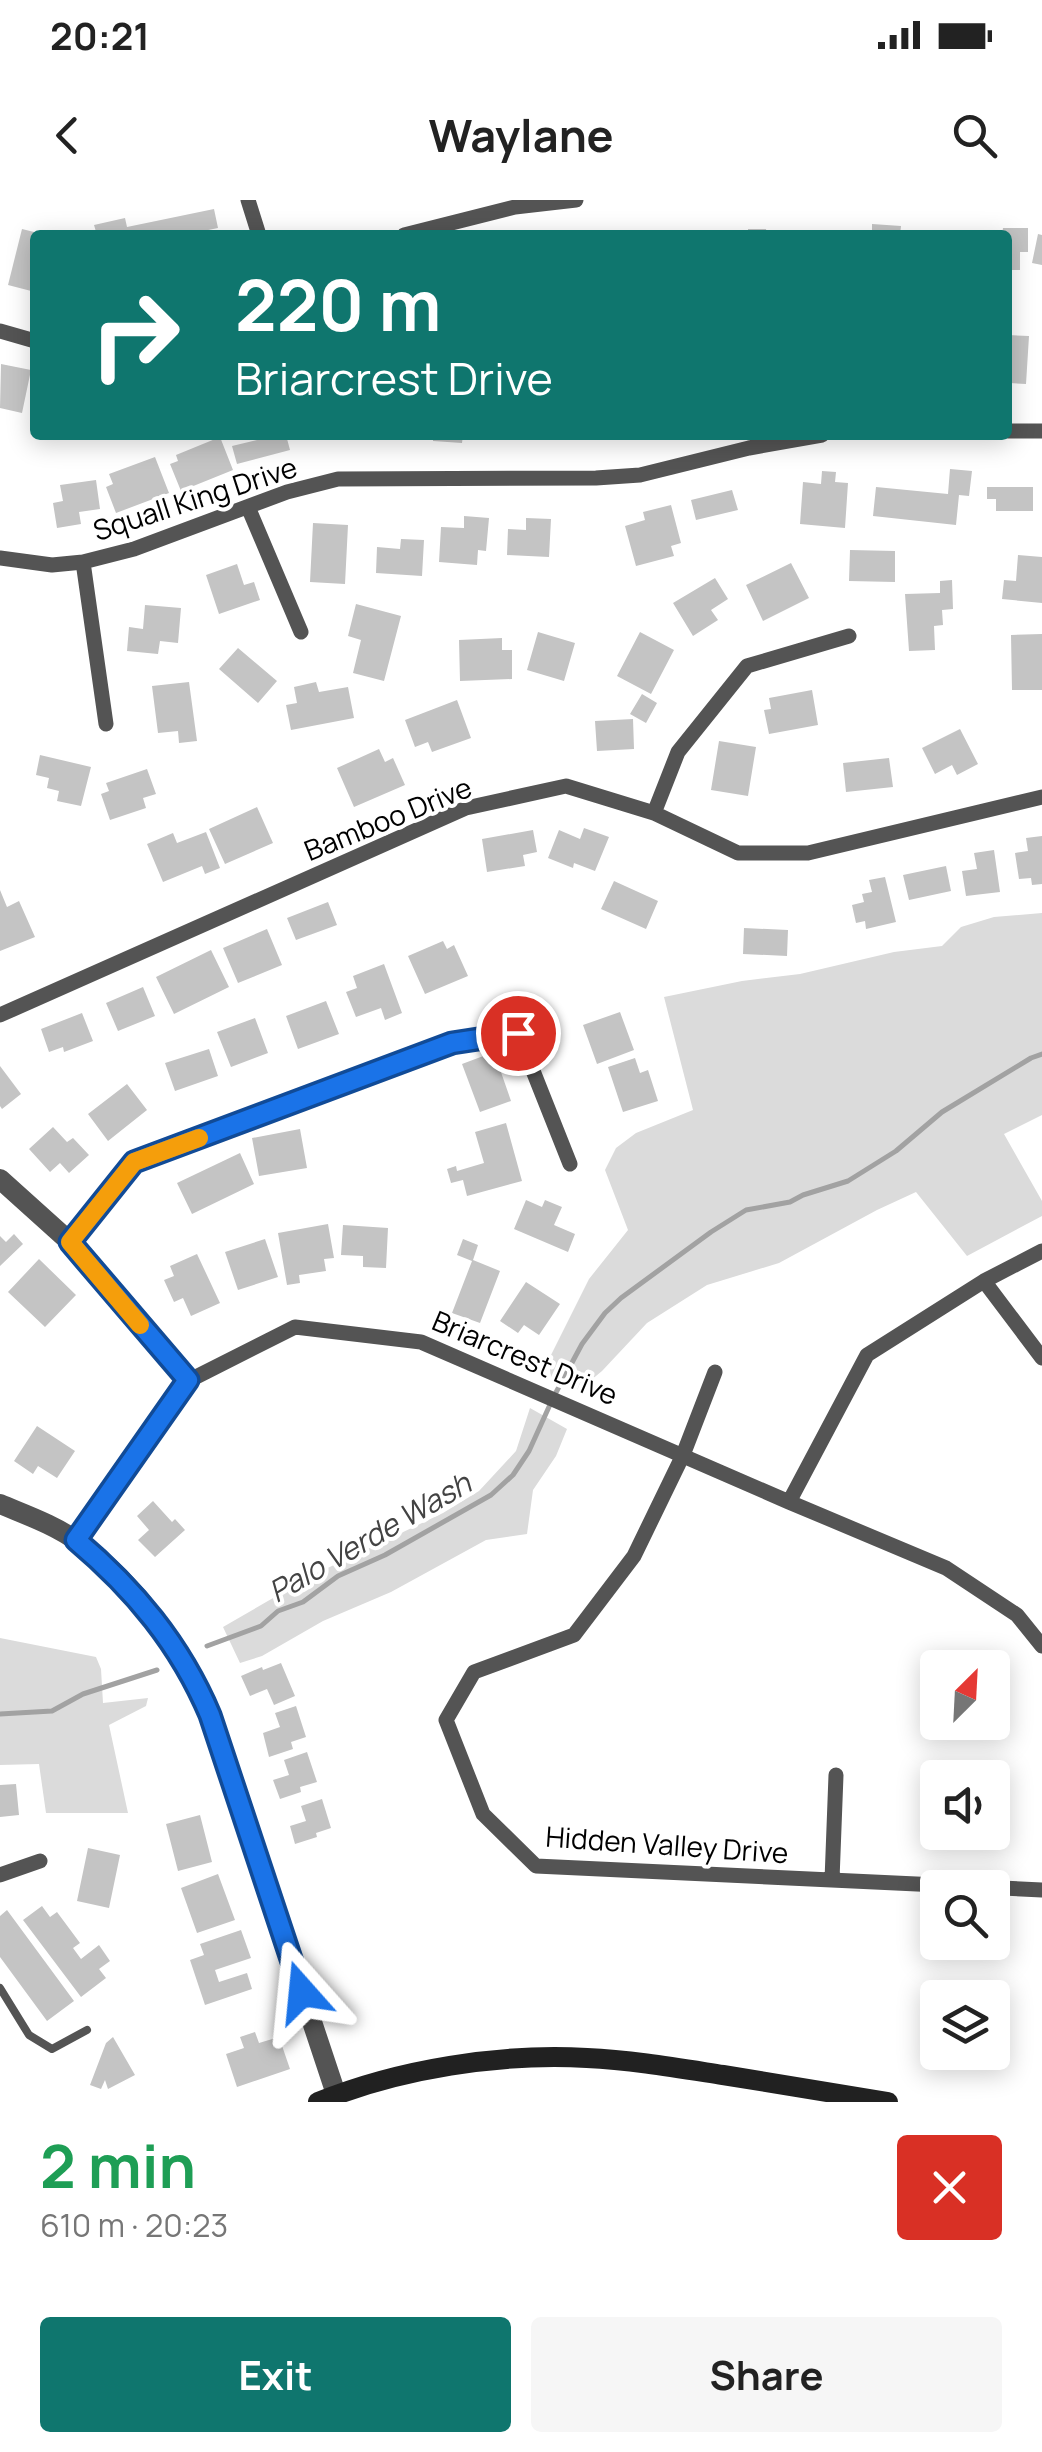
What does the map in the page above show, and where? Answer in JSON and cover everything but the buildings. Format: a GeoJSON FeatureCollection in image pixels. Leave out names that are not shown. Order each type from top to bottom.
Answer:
{"type":"FeatureCollection","features":[{"type":"Feature","properties":{"kind":"main road"},"geometry":{"type":"LineString","coordinates":[[327,2098],[427,2070],[503,2060],[586,2058],[669,2067],[888,2102]]}},
{"type":"Feature","properties":{"kind":"street"},"geometry":{"type":"LineString","coordinates":[[248,200],[257,230]]}},
{"type":"Feature","properties":{"kind":"street"},"geometry":{"type":"LineString","coordinates":[[424,230],[515,207],[576,200]]}},
{"type":"Feature","properties":{"kind":"street"},"geometry":{"type":"LineString","coordinates":[[0,331],[30,340]]}},
{"type":"Feature","properties":{"kind":"street"},"geometry":{"type":"LineString","coordinates":[[1012,431],[1042,431]]}},
{"type":"Feature","properties":{"kind":"street","name":"Squall King Drive"},"geometry":{"type":"LineString","coordinates":[[0,558],[52,565],[82,562],[134,549],[287,492],[338,480],[640,475],[794,440]]}},
{"type":"Feature","properties":{"kind":"street"},"geometry":{"type":"LineString","coordinates":[[248,507],[301,632]]}},
{"type":"Feature","properties":{"kind":"street"},"geometry":{"type":"LineString","coordinates":[[82,562],[106,724]]}},
{"type":"Feature","properties":{"kind":"street"},"geometry":{"type":"LineString","coordinates":[[654,813],[678,752],[747,666],[848,636]]}},
{"type":"Feature","properties":{"kind":"street","name":"Bamboo Drive"},"geometry":{"type":"LineString","coordinates":[[0,1016],[466,808],[566,786],[654,813],[738,853],[808,854],[1042,796]]}},
{"type":"Feature","properties":{"kind":"street"},"geometry":{"type":"LineString","coordinates":[[70,1242],[134,1162],[452,1043],[518,1033],[570,1164]]}},
{"type":"Feature","properties":{"kind":"street"},"geometry":{"type":"LineString","coordinates":[[0,1178],[70,1242],[188,1380]]}},
{"type":"Feature","properties":{"kind":"street"},"geometry":{"type":"LineString","coordinates":[[788,1502],[867,1355],[984,1281],[1042,1251]]}},
{"type":"Feature","properties":{"kind":"street"},"geometry":{"type":"LineString","coordinates":[[984,1281],[1042,1358]]}},
{"type":"Feature","properties":{"kind":"street","name":"Briarcrest Drive"},"geometry":{"type":"LineString","coordinates":[[76,1540],[188,1380],[294,1327],[421,1342],[946,1568],[1018,1615],[1042,1646]]}},
{"type":"Feature","properties":{"kind":"street"},"geometry":{"type":"LineString","coordinates":[[683,1455],[715,1372]]}},
{"type":"Feature","properties":{"kind":"street","name":"Hidden Valley Drive"},"geometry":{"type":"LineString","coordinates":[[683,1455],[634,1556],[574,1635],[474,1672],[446,1720],[483,1814],[536,1866],[1042,1890]]}},
{"type":"Feature","properties":{"kind":"street"},"geometry":{"type":"LineString","coordinates":[[0,1504],[76,1540],[122,1581],[167,1636],[198,1686],[216,1732],[327,2098]]}},
{"type":"Feature","properties":{"kind":"street"},"geometry":{"type":"LineString","coordinates":[[832,1880],[836,1775]]}},
{"type":"Feature","properties":{"kind":"street"},"geometry":{"type":"LineString","coordinates":[[0,1876],[40,1861]]}},
{"type":"Feature","properties":{"kind":"lane"},"geometry":{"type":"LineString","coordinates":[[0,1988],[28,2034],[52,2049],[87,2030]]}},
{"type":"Feature","properties":{"kind":"shaded area"},"geometry":{"type":"Polygon","coordinates":[[[1042,913],[1042,1115],[1004,1134],[1042,1201],[1042,1216],[967,1256],[916,1192],[779,1263],[707,1285],[647,1323],[579,1390],[551,1379],[549,1359],[589,1279],[628,1230],[605,1170],[616,1148],[636,1133],[693,1110],[664,997],[942,946],[961,927],[994,917],[1042,913]]]}},
{"type":"Feature","properties":{"kind":"shaded area"},"geometry":{"type":"Polygon","coordinates":[[[530,1408],[567,1429],[556,1456],[533,1490],[527,1534],[486,1540],[391,1592],[323,1621],[262,1656],[240,1663],[223,1627],[313,1575],[443,1513],[479,1491],[516,1451],[530,1408]]]}},
{"type":"Feature","properties":{"kind":"shaded area"},"geometry":{"type":"Polygon","coordinates":[[[0,1638],[96,1657],[101,1669],[103,1703],[148,1698],[146,1706],[109,1725],[128,1813],[46,1813],[39,1764],[0,1765],[0,1638]]]}},
{"type":"Feature","properties":{"kind":"waterway","name":"Palo Verde Wash"},"geometry":{"type":"LineString","coordinates":[[207,1646],[261,1626],[278,1611],[303,1602],[338,1576],[385,1555],[491,1495],[513,1475],[529,1451],[582,1344],[605,1313],[711,1232],[746,1210],[790,1202],[848,1181],[896,1151],[942,1112],[1042,1054]]}},
{"type":"Feature","properties":{"kind":"waterway","name":"Palo Verde Wash"},"geometry":{"type":"LineString","coordinates":[[0,1714],[52,1711],[83,1694],[157,1670]]}},
{"type":"Feature","properties":{"kind":"slow traffic"},"geometry":{"type":"LineString","coordinates":[[140,1325],[70,1242],[134,1162],[199,1138]]}},
{"type":"Feature","properties":{"kind":"route"},"geometry":{"type":"LineString","coordinates":[[302,1992],[198,1686],[146,1607],[76,1540],[188,1380],[70,1242],[134,1162],[452,1043],[518,1033]]}}]}
